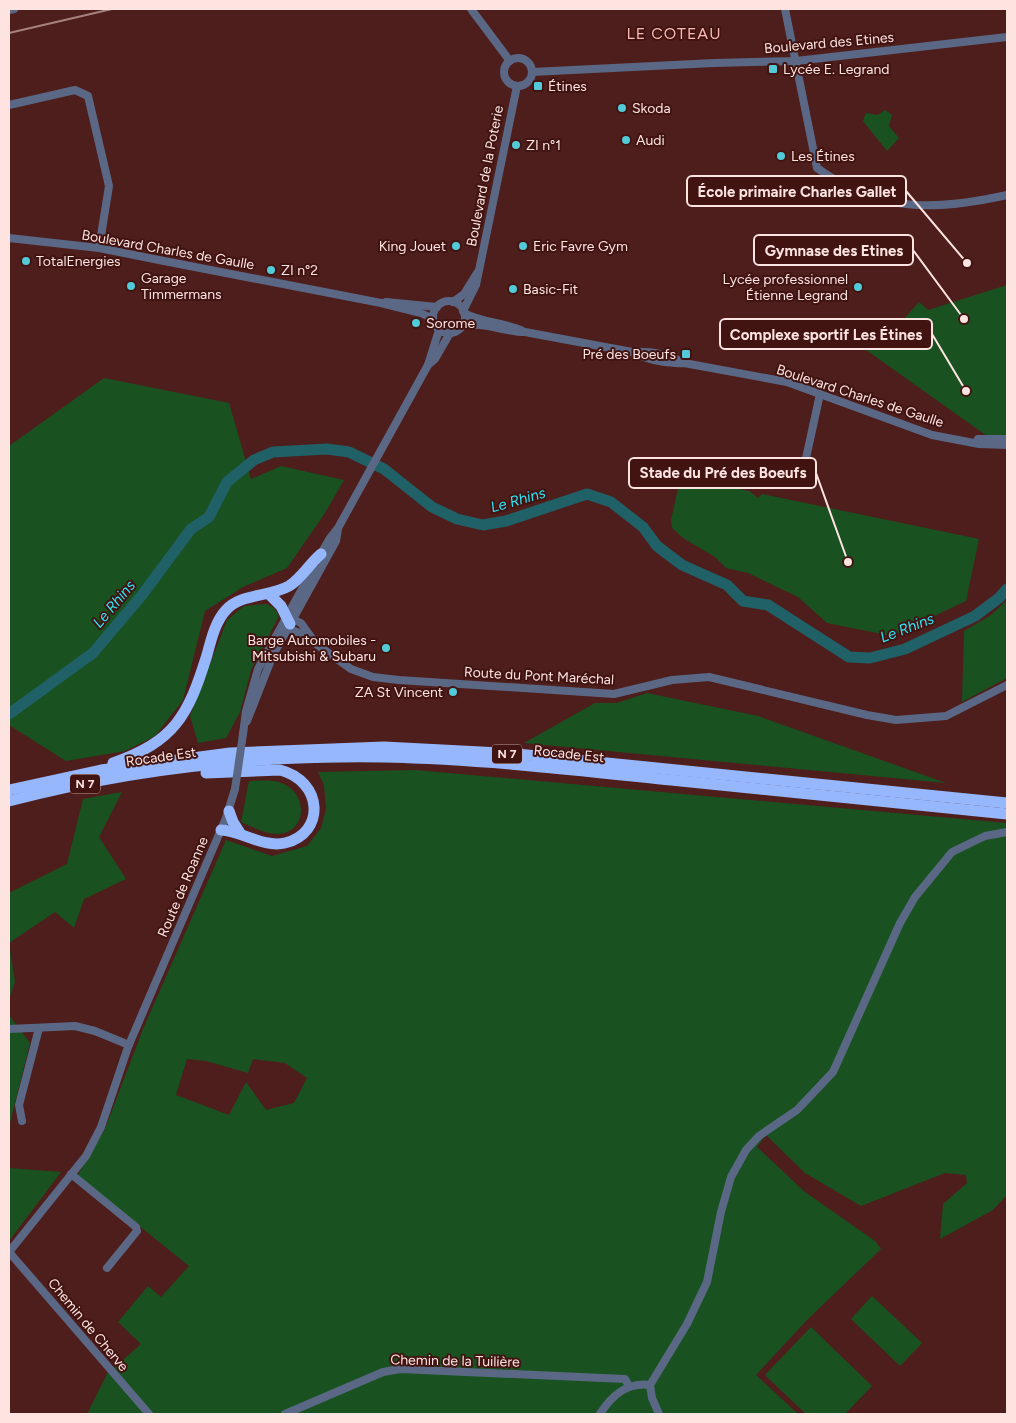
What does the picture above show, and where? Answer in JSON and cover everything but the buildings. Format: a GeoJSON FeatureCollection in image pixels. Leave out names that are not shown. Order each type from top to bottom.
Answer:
{"type":"FeatureCollection","features":[{"type":"Feature","properties":{"kind":"highway"},"geometry":{"type":"LineString","coordinates":[[101,770],[108,765],[150,748],[172,731],[193,696],[214,632],[223,614],[238,601],[269,594],[292,584],[321,554]]}},
{"type":"Feature","properties":{"kind":"highway"},"geometry":{"type":"LineString","coordinates":[[269,594],[275,598],[288,621]]}},
{"type":"Feature","properties":{"kind":"highway","name":"Rocade Est"},"geometry":{"type":"LineString","coordinates":[[9,790],[101,770],[230,753],[348,748],[451,750],[1007,803]]}},
{"type":"Feature","properties":{"kind":"highway","name":"Rocade Est"},"geometry":{"type":"LineString","coordinates":[[9,801],[75,786],[163,771],[312,758],[449,759],[1007,814]]}},
{"type":"Feature","properties":{"kind":"highway"},"geometry":{"type":"LineString","coordinates":[[163,771],[179,776],[280,770],[297,776],[309,788],[312,796],[313,813],[307,829],[300,836],[284,844],[275,844],[240,833],[221,830]]}},
{"type":"Feature","properties":{"kind":"highway"},"geometry":{"type":"LineString","coordinates":[[229,811],[240,833]]}},
{"type":"Feature","properties":{"kind":"street"},"geometry":{"type":"LineString","coordinates":[[9,10],[14,9]]}},
{"type":"Feature","properties":{"kind":"street"},"geometry":{"type":"LineString","coordinates":[[471,9],[510,61]]}},
{"type":"Feature","properties":{"kind":"street"},"geometry":{"type":"LineString","coordinates":[[785,9],[817,168],[831,178],[860,193],[903,205],[953,206],[1007,195]]}},
{"type":"Feature","properties":{"kind":"street","name":"Boulevard des Etines"},"geometry":{"type":"LineString","coordinates":[[532,72],[796,61],[1007,37]]}},
{"type":"Feature","properties":{"kind":"street"},"geometry":{"type":"LineString","coordinates":[[523,58],[530,64],[532,72],[529,81],[516,86],[508,82],[504,74],[505,66],[510,61],[523,58]]}},
{"type":"Feature","properties":{"kind":"street","name":"Boulevard de la Poterie"},"geometry":{"type":"LineString","coordinates":[[464,312],[476,285],[516,86]]}},
{"type":"Feature","properties":{"kind":"street"},"geometry":{"type":"LineString","coordinates":[[9,105],[75,90],[88,96],[109,186],[99,248]]}},
{"type":"Feature","properties":{"kind":"street","name":"Boulevard Charles de Gaulle"},"geometry":{"type":"LineString","coordinates":[[9,238],[99,248],[381,303],[421,313],[433,319]]}},
{"type":"Feature","properties":{"kind":"street","name":"Boulevard de la Poterie"},"geometry":{"type":"LineString","coordinates":[[453,302],[464,294],[478,271]]}},
{"type":"Feature","properties":{"kind":"street","name":"Boulevard Charles de Gaulle"},"geometry":{"type":"LineString","coordinates":[[381,303],[396,302],[422,307],[437,307]]}},
{"type":"Feature","properties":{"kind":"street"},"geometry":{"type":"LineString","coordinates":[[288,621],[321,554],[360,490],[428,365],[438,330],[433,319],[437,307],[445,302],[453,302],[464,312],[462,326],[450,334],[435,359],[428,365]]}},
{"type":"Feature","properties":{"kind":"street","name":"Boulevard Charles de Gaulle"},"geometry":{"type":"LineString","coordinates":[[464,312],[476,318],[512,326],[525,332]]}},
{"type":"Feature","properties":{"kind":"street","name":"Boulevard Charles de Gaulle"},"geometry":{"type":"LineString","coordinates":[[462,326],[472,324],[510,332],[525,332],[632,352],[643,358],[674,364],[684,363],[787,382],[932,435],[968,440],[1007,440]]}},
{"type":"Feature","properties":{"kind":"street"},"geometry":{"type":"LineString","coordinates":[[438,330],[450,334]]}},
{"type":"Feature","properties":{"kind":"street"},"geometry":{"type":"LineString","coordinates":[[801,481],[817,400],[820,394]]}},
{"type":"Feature","properties":{"kind":"street","name":"Boulevard Charles de Gaulle"},"geometry":{"type":"LineString","coordinates":[[968,440],[979,444],[1007,445]]}},
{"type":"Feature","properties":{"kind":"street"},"geometry":{"type":"LineString","coordinates":[[288,621],[336,541],[338,528]]}},
{"type":"Feature","properties":{"kind":"street","name":"Route du Pont Maréchal"},"geometry":{"type":"LineString","coordinates":[[288,621],[309,636],[337,661],[351,670],[373,677],[614,694],[672,680],[709,677],[867,715],[896,720],[946,716],[1007,685]]}},
{"type":"Feature","properties":{"kind":"street","name":"Route du Pont Maréchal"},"geometry":{"type":"LineString","coordinates":[[288,621],[306,630],[309,636]]}},
{"type":"Feature","properties":{"kind":"street","name":"Route de Roanne"},"geometry":{"type":"LineString","coordinates":[[9,1252],[86,1156],[101,1127],[129,1045],[229,811],[235,789],[246,723],[288,621]]}},
{"type":"Feature","properties":{"kind":"street"},"geometry":{"type":"LineString","coordinates":[[659,1414],[652,1398],[650,1385],[686,1324],[707,1282],[721,1212],[731,1177],[746,1150],[759,1136],[797,1110],[833,1072],[900,923],[914,897],[952,852],[985,836],[1007,832]]}},
{"type":"Feature","properties":{"kind":"street"},"geometry":{"type":"LineString","coordinates":[[9,1029],[75,1026],[95,1031],[129,1045]]}},
{"type":"Feature","properties":{"kind":"street"},"geometry":{"type":"LineString","coordinates":[[22,1121],[19,1105],[39,1028]]}},
{"type":"Feature","properties":{"kind":"street"},"geometry":{"type":"LineString","coordinates":[[71,1174],[136,1227],[137,1232],[133,1238],[106,1268]]}},
{"type":"Feature","properties":{"kind":"street","name":"Chemin de Cherve"},"geometry":{"type":"LineString","coordinates":[[9,1252],[149,1414]]}},
{"type":"Feature","properties":{"kind":"street","name":"Chemin de la Tuilière"},"geometry":{"type":"LineString","coordinates":[[285,1414],[384,1372],[400,1370],[625,1379],[629,1386]]}},
{"type":"Feature","properties":{"kind":"street"},"geometry":{"type":"LineString","coordinates":[[600,1414],[616,1394],[629,1386],[639,1384],[650,1385]]}},
{"type":"Feature","properties":{"kind":"green space"},"geometry":{"type":"Polygon","coordinates":[[[885,110],[892,115],[889,126],[899,138],[887,151],[863,121],[866,113],[878,115],[885,110]]]}},
{"type":"Feature","properties":{"kind":"green space"},"geometry":{"type":"Polygon","coordinates":[[[1007,285],[1007,436],[987,436],[862,347],[878,329],[888,337],[919,302],[928,310],[1007,285]]]}},
{"type":"Feature","properties":{"kind":"green space"},"geometry":{"type":"Polygon","coordinates":[[[104,378],[229,403],[251,479],[281,466],[344,480],[325,513],[287,568],[243,587],[205,611],[183,700],[155,736],[125,751],[66,761],[9,725],[9,446],[104,378]]]}},
{"type":"Feature","properties":{"kind":"green space"},"geometry":{"type":"Polygon","coordinates":[[[679,484],[707,488],[734,488],[749,491],[758,498],[762,494],[979,539],[966,601],[892,636],[827,623],[798,597],[748,573],[726,568],[715,557],[683,538],[672,528],[671,520],[679,484]]]}},
{"type":"Feature","properties":{"kind":"green space"},"geometry":{"type":"Polygon","coordinates":[[[1007,600],[1007,678],[962,702],[964,631],[991,615],[1007,600]]]}},
{"type":"Feature","properties":{"kind":"green space"},"geometry":{"type":"Polygon","coordinates":[[[266,604],[274,608],[279,616],[251,670],[240,712],[226,738],[198,743],[190,716],[227,620],[244,606],[266,604]]]}},
{"type":"Feature","properties":{"kind":"green space"},"geometry":{"type":"Polygon","coordinates":[[[647,693],[758,716],[946,783],[524,743],[595,703],[617,703],[647,693]]]}},
{"type":"Feature","properties":{"kind":"green space"},"geometry":{"type":"Polygon","coordinates":[[[415,770],[1007,823],[1007,1195],[993,1210],[940,1239],[943,1204],[967,1183],[966,1175],[945,1173],[861,1206],[805,1173],[766,1135],[757,1147],[805,1192],[875,1241],[881,1249],[807,1320],[756,1375],[798,1414],[87,1414],[107,1374],[141,1344],[118,1322],[148,1286],[161,1297],[189,1266],[77,1176],[105,1129],[143,1029],[226,840],[272,856],[307,846],[321,828],[326,809],[324,785],[318,772],[415,770]],[[187,1059],[176,1095],[229,1115],[246,1082],[266,1110],[294,1103],[307,1078],[285,1063],[253,1059],[248,1073],[206,1061],[187,1059]]]}},
{"type":"Feature","properties":{"kind":"green space"},"geometry":{"type":"Polygon","coordinates":[[[249,781],[273,781],[285,785],[293,791],[299,799],[301,809],[300,818],[296,826],[288,831],[273,834],[241,822],[249,781]]]}},
{"type":"Feature","properties":{"kind":"green space"},"geometry":{"type":"Polygon","coordinates":[[[122,792],[99,837],[126,879],[84,899],[74,928],[55,912],[9,943],[9,893],[67,864],[83,799],[122,792]]]}},
{"type":"Feature","properties":{"kind":"green space"},"geometry":{"type":"Polygon","coordinates":[[[9,943],[15,982],[9,999],[9,943]]]}},
{"type":"Feature","properties":{"kind":"green space"},"geometry":{"type":"Polygon","coordinates":[[[9,1015],[30,1043],[9,1127],[9,1015]]]}},
{"type":"Feature","properties":{"kind":"green space"},"geometry":{"type":"Polygon","coordinates":[[[9,1168],[61,1172],[9,1241],[9,1168]]]}},
{"type":"Feature","properties":{"kind":"green space"},"geometry":{"type":"Polygon","coordinates":[[[872,1296],[922,1343],[900,1366],[851,1319],[872,1296]]]}},
{"type":"Feature","properties":{"kind":"green space"},"geometry":{"type":"Polygon","coordinates":[[[811,1327],[872,1386],[845,1414],[806,1414],[765,1375],[811,1327]]]}},
{"type":"Feature","properties":{"kind":"waterway","name":"Le Rhins"},"geometry":{"type":"LineString","coordinates":[[9,714],[93,653],[142,595],[191,529],[209,517],[227,482],[254,460],[273,452],[327,449],[349,452],[384,469],[432,507],[457,519],[483,525],[506,521],[587,494],[611,502],[643,527],[657,546],[682,565],[727,585],[743,601],[768,605],[849,657],[870,658],[905,649],[975,616],[999,598],[1007,589]]}},
{"type":"Feature","properties":{"kind":"railway"},"geometry":{"type":"LineString","coordinates":[[9,33],[112,9]]}},
{"type":"Feature","properties":{"kind":"place","name":"Lycée E. Legrand"},"geometry":{"type":"Point","coordinates":[773,69]}},
{"type":"Feature","properties":{"kind":"place","name":"Étines"},"geometry":{"type":"Point","coordinates":[538,86]}},
{"type":"Feature","properties":{"kind":"place","name":"Skoda"},"geometry":{"type":"Point","coordinates":[622,108]}},
{"type":"Feature","properties":{"kind":"place","name":"Audi"},"geometry":{"type":"Point","coordinates":[626,140]}},
{"type":"Feature","properties":{"kind":"place","name":"ZI n°1"},"geometry":{"type":"Point","coordinates":[516,145]}},
{"type":"Feature","properties":{"kind":"place","name":"Les Étines"},"geometry":{"type":"Point","coordinates":[781,156]}},
{"type":"Feature","properties":{"kind":"place","name":"King Jouet"},"geometry":{"type":"Point","coordinates":[456,246]}},
{"type":"Feature","properties":{"kind":"place","name":"Eric Favre Gym"},"geometry":{"type":"Point","coordinates":[523,246]}},
{"type":"Feature","properties":{"kind":"place","name":"TotalEnergies"},"geometry":{"type":"Point","coordinates":[26,261]}},
{"type":"Feature","properties":{"kind":"place","name":"École primaire Charles Gallet"},"geometry":{"type":"Point","coordinates":[967,263]}},
{"type":"Feature","properties":{"kind":"place","name":"ZI n°2"},"geometry":{"type":"Point","coordinates":[271,270]}},
{"type":"Feature","properties":{"kind":"place","name":"Garage Timmermans"},"geometry":{"type":"Point","coordinates":[131,286]}},
{"type":"Feature","properties":{"kind":"place","name":"Lycée professionnel Étienne Legrand"},"geometry":{"type":"Point","coordinates":[858,287]}},
{"type":"Feature","properties":{"kind":"place","name":"Basic-Fit"},"geometry":{"type":"Point","coordinates":[513,289]}},
{"type":"Feature","properties":{"kind":"place","name":"Gymnase des Etines"},"geometry":{"type":"Point","coordinates":[964,319]}},
{"type":"Feature","properties":{"kind":"place","name":"Sorome"},"geometry":{"type":"Point","coordinates":[416,323]}},
{"type":"Feature","properties":{"kind":"place","name":"Pré des Boeufs"},"geometry":{"type":"Point","coordinates":[686,354]}},
{"type":"Feature","properties":{"kind":"place","name":"Complexe sportif Les Étines"},"geometry":{"type":"Point","coordinates":[966,391]}},
{"type":"Feature","properties":{"kind":"place","name":"Stade du Pré des Boeufs"},"geometry":{"type":"Point","coordinates":[848,562]}},
{"type":"Feature","properties":{"kind":"place","name":"Barge Automobiles - Mitsubishi & Subaru"},"geometry":{"type":"Point","coordinates":[386,648]}},
{"type":"Feature","properties":{"kind":"place","name":"ZA St Vincent"},"geometry":{"type":"Point","coordinates":[453,692]}},
{"type":"Feature","properties":{"kind":"district","name":"LE COTEAU"},"geometry":{"type":"Point","coordinates":[674,33]}}]}
